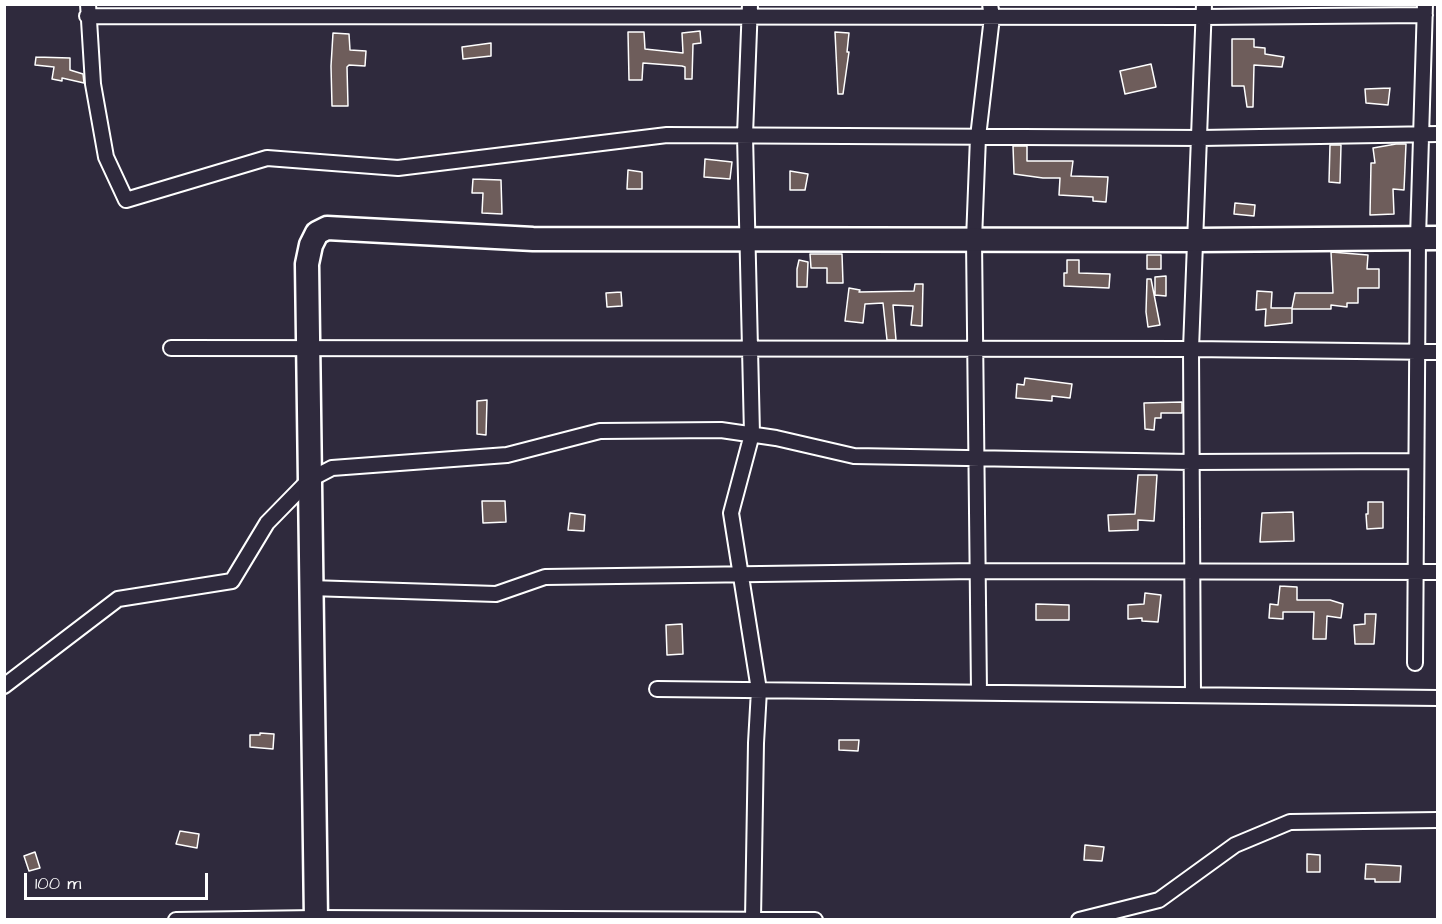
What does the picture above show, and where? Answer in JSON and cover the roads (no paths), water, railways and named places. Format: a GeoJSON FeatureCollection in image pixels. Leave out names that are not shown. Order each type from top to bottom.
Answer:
{"type":"FeatureCollection","features":[{"type":"Feature","properties":{"kind":"main road"},"geometry":{"type":"LineString","coordinates":[[316,919],[307,264],[310,245],[317,232],[327,228],[533,239],[1428,238]]}},
{"type":"Feature","properties":{"kind":"street"},"geometry":{"type":"LineString","coordinates":[[1416,663],[1418,352],[1428,238],[1420,134],[1425,10],[87,10],[93,84],[106,157],[126,200],[267,158],[398,168],[667,135],[1201,138],[1420,134],[1437,134]]}},
{"type":"Feature","properties":{"kind":"street"},"geometry":{"type":"LineString","coordinates":[[750,11],[745,135],[752,434],[730,513],[759,690],[753,919]]}},
{"type":"Feature","properties":{"kind":"street"},"geometry":{"type":"LineString","coordinates":[[979,692],[975,458],[975,240],[978,137],[991,11]]}},
{"type":"Feature","properties":{"kind":"street"},"geometry":{"type":"LineString","coordinates":[[1193,695],[1191,350],[1201,138],[1204,11]]}},
{"type":"Feature","properties":{"kind":"street"},"geometry":{"type":"LineString","coordinates":[[171,348],[1437,352]]}},
{"type":"Feature","properties":{"kind":"street"},"geometry":{"type":"LineString","coordinates":[[4,686],[118,599],[231,581],[267,523],[309,480],[332,468],[507,455],[600,431],[721,430],[776,438],[854,456],[1191,462],[1416,461]]}},
{"type":"Feature","properties":{"kind":"street"},"geometry":{"type":"LineString","coordinates":[[310,588],[496,594],[545,577],[977,572],[1437,572]]}},
{"type":"Feature","properties":{"kind":"street"},"geometry":{"type":"LineString","coordinates":[[657,689],[1437,698]]}},
{"type":"Feature","properties":{"kind":"street"},"geometry":{"type":"LineString","coordinates":[[1078,920],[1159,900],[1235,845],[1290,822],[1437,820]]}},
{"type":"Feature","properties":{"kind":"street"},"geometry":{"type":"LineString","coordinates":[[176,920],[815,920]]}}]}
